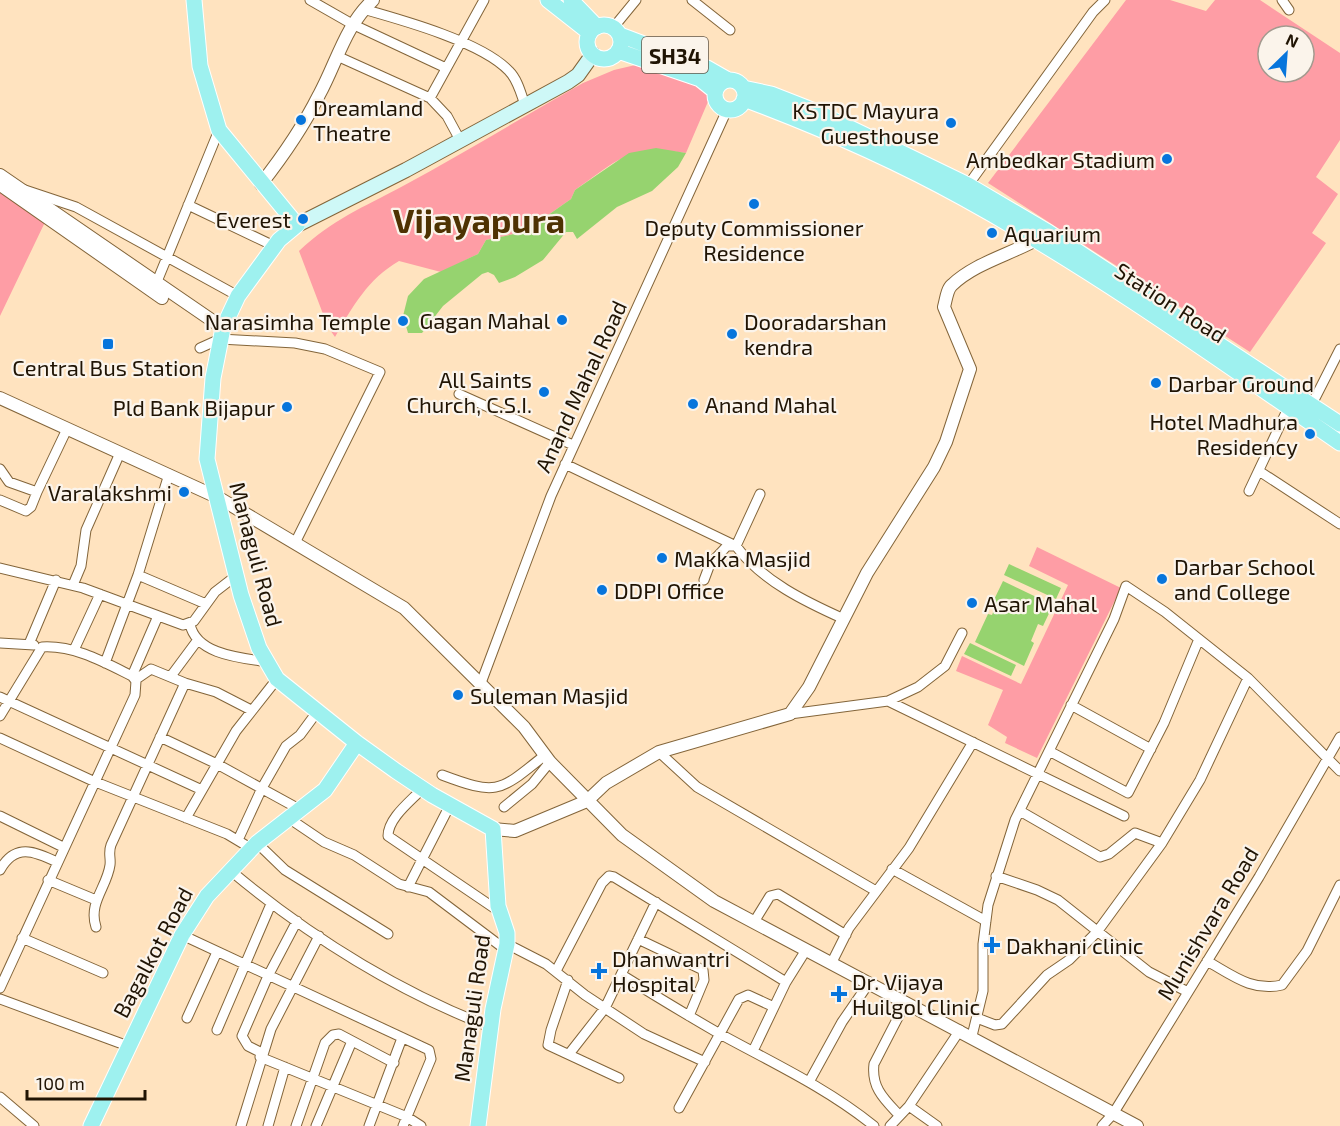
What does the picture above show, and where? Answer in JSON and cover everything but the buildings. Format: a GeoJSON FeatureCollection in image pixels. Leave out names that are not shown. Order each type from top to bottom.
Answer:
{"type":"FeatureCollection","features":[{"type":"Feature","properties":{"kind":"main road"},"geometry":{"type":"LineString","coordinates":[[194,0],[200,66],[219,130],[261,184],[297,225],[578,75],[593,54],[588,44],[594,30]]}},
{"type":"Feature","properties":{"kind":"main road"},"geometry":{"type":"LineString","coordinates":[[548,0],[594,30]]}},
{"type":"Feature","properties":{"kind":"main road"},"geometry":{"type":"LineString","coordinates":[[571,0],[594,30]]}},
{"type":"Feature","properties":{"kind":"main road","name":"SH34"},"geometry":{"type":"LineString","coordinates":[[594,30],[707,68],[736,82],[744,93]]}},
{"type":"Feature","properties":{"kind":"main road","name":"SH34"},"geometry":{"type":"LineString","coordinates":[[593,54],[604,58],[617,38]]}},
{"type":"Feature","properties":{"kind":"main road","name":"SH34"},"geometry":{"type":"LineString","coordinates":[[617,38],[700,79],[715,91]]}},
{"type":"Feature","properties":{"kind":"main road","name":"SH34"},"geometry":{"type":"LineString","coordinates":[[727,110],[715,99],[715,91],[720,84],[728,80]]}},
{"type":"Feature","properties":{"kind":"main road"},"geometry":{"type":"LineString","coordinates":[[727,110],[741,106],[744,93]]}},
{"type":"Feature","properties":{"kind":"main road","name":"Station Road"},"geometry":{"type":"LineString","coordinates":[[744,93],[771,94],[817,112],[1042,236],[1291,400],[1308,412],[1340,443]]}},
{"type":"Feature","properties":{"kind":"main road","name":"Managuli Road"},"geometry":{"type":"LineString","coordinates":[[297,225],[274,246],[238,296],[221,334],[213,378],[207,459],[219,498],[237,575],[259,648],[278,679],[357,743],[422,789],[493,829],[500,912],[507,947],[490,1027],[478,1126]]}},
{"type":"Feature","properties":{"kind":"main road","name":"Station Road"},"geometry":{"type":"LineString","coordinates":[[1308,412],[1340,424]]}},
{"type":"Feature","properties":{"kind":"main road","name":"Bagalkot Road"},"geometry":{"type":"LineString","coordinates":[[91,1126],[182,935],[207,896],[255,846],[293,813],[325,790],[357,743]]}},
{"type":"Feature","properties":{"kind":"street"},"geometry":{"type":"LineString","coordinates":[[310,0],[352,24],[446,68]]}},
{"type":"Feature","properties":{"kind":"street"},"geometry":{"type":"LineString","coordinates":[[261,184],[285,154],[320,95],[352,24],[373,0]]}},
{"type":"Feature","properties":{"kind":"street"},"geometry":{"type":"LineString","coordinates":[[430,98],[484,0]]}},
{"type":"Feature","properties":{"kind":"street"},"geometry":{"type":"LineString","coordinates":[[617,38],[636,0]]}},
{"type":"Feature","properties":{"kind":"street"},"geometry":{"type":"LineString","coordinates":[[692,0],[730,30]]}},
{"type":"Feature","properties":{"kind":"street"},"geometry":{"type":"LineString","coordinates":[[964,191],[1093,12],[1105,0]]}},
{"type":"Feature","properties":{"kind":"street"},"geometry":{"type":"LineString","coordinates":[[1282,0],[1289,10]]}},
{"type":"Feature","properties":{"kind":"street"},"geometry":{"type":"LineString","coordinates":[[363,9],[441,33],[462,42],[510,71],[525,105]]}},
{"type":"Feature","properties":{"kind":"street"},"geometry":{"type":"LineString","coordinates":[[337,56],[430,98],[447,116],[460,140]]}},
{"type":"Feature","properties":{"kind":"street","name":"Anand Mahal Road"},"geometry":{"type":"LineString","coordinates":[[481,683],[551,496],[626,336],[727,110]]}},
{"type":"Feature","properties":{"kind":"street"},"geometry":{"type":"LineString","coordinates":[[156,284],[219,130]]}},
{"type":"Feature","properties":{"kind":"street"},"geometry":{"type":"LineString","coordinates":[[0,175],[16,191],[221,334],[312,346],[380,372],[295,543]]}},
{"type":"Feature","properties":{"kind":"street"},"geometry":{"type":"LineString","coordinates":[[0,184],[16,191],[156,284],[221,334]]}},
{"type":"Feature","properties":{"kind":"street"},"geometry":{"type":"LineString","coordinates":[[16,191],[30,189],[68,203],[238,296]]}},
{"type":"Feature","properties":{"kind":"street"},"geometry":{"type":"LineString","coordinates":[[188,205],[274,246]]}},
{"type":"Feature","properties":{"kind":"street"},"geometry":{"type":"LineString","coordinates":[[790,714],[809,687],[867,573],[934,467],[956,415],[970,369],[944,307],[950,286],[976,268],[1042,236]]}},
{"type":"Feature","properties":{"kind":"street"},"geometry":{"type":"LineString","coordinates":[[200,348],[221,334]]}},
{"type":"Feature","properties":{"kind":"street"},"geometry":{"type":"LineString","coordinates":[[1308,412],[1340,349]]}},
{"type":"Feature","properties":{"kind":"street"},"geometry":{"type":"LineString","coordinates":[[459,394],[573,445]]}},
{"type":"Feature","properties":{"kind":"street"},"geometry":{"type":"LineString","coordinates":[[0,398],[219,498],[404,608],[524,727],[548,758],[587,801],[622,835],[714,901],[972,1036],[1137,1126]]}},
{"type":"Feature","properties":{"kind":"street"},"geometry":{"type":"LineString","coordinates":[[1249,491],[1291,400]]}},
{"type":"Feature","properties":{"kind":"street"},"geometry":{"type":"LineString","coordinates":[[0,500],[26,511],[31,507],[67,429]]}},
{"type":"Feature","properties":{"kind":"street"},"geometry":{"type":"LineString","coordinates":[[73,585],[81,566],[86,530],[120,453]]}},
{"type":"Feature","properties":{"kind":"street"},"geometry":{"type":"LineString","coordinates":[[566,464],[736,546],[749,563],[764,575],[816,607],[844,619]]}},
{"type":"Feature","properties":{"kind":"street"},"geometry":{"type":"LineString","coordinates":[[0,469],[9,482],[37,492]]}},
{"type":"Feature","properties":{"kind":"street"},"geometry":{"type":"LineString","coordinates":[[1259,471],[1340,524]]}},
{"type":"Feature","properties":{"kind":"street"},"geometry":{"type":"LineString","coordinates":[[105,663],[128,605],[169,474]]}},
{"type":"Feature","properties":{"kind":"street"},"geometry":{"type":"LineString","coordinates":[[736,546],[760,494]]}},
{"type":"Feature","properties":{"kind":"street"},"geometry":{"type":"LineString","coordinates":[[704,580],[710,564],[722,548],[736,546]]}},
{"type":"Feature","properties":{"kind":"street"},"geometry":{"type":"LineString","coordinates":[[0,568],[73,585],[183,625],[190,624],[215,592],[237,575]]}},
{"type":"Feature","properties":{"kind":"street"},"geometry":{"type":"LineString","coordinates":[[138,575],[206,604]]}},
{"type":"Feature","properties":{"kind":"street"},"geometry":{"type":"LineString","coordinates":[[29,644],[56,580]]}},
{"type":"Feature","properties":{"kind":"street"},"geometry":{"type":"LineString","coordinates":[[972,1036],[983,990],[983,944],[996,876],[1035,774],[1049,751],[1114,619],[1126,586],[1200,639],[1248,678],[1340,771]]}},
{"type":"Feature","properties":{"kind":"street"},"geometry":{"type":"LineString","coordinates":[[74,650],[100,594]]}},
{"type":"Feature","properties":{"kind":"street"},"geometry":{"type":"LineString","coordinates":[[0,988],[93,781],[135,695],[134,678],[158,616]]}},
{"type":"Feature","properties":{"kind":"street"},"geometry":{"type":"LineString","coordinates":[[190,624],[197,641],[225,653],[268,662]]}},
{"type":"Feature","properties":{"kind":"street"},"geometry":{"type":"LineString","coordinates":[[493,829],[515,831],[587,801],[606,783],[659,752],[790,714],[888,701],[918,687],[945,666],[962,633]]}},
{"type":"Feature","properties":{"kind":"street"},"geometry":{"type":"LineString","coordinates":[[1049,751],[1128,793],[1151,749],[1200,639]]}},
{"type":"Feature","properties":{"kind":"street"},"geometry":{"type":"LineString","coordinates":[[3,641],[74,650],[134,678]]}},
{"type":"Feature","properties":{"kind":"street"},"geometry":{"type":"LineString","coordinates":[[171,676],[197,641]]}},
{"type":"Feature","properties":{"kind":"street"},"geometry":{"type":"LineString","coordinates":[[0,716],[42,647]]}},
{"type":"Feature","properties":{"kind":"street"},"geometry":{"type":"LineString","coordinates":[[134,678],[151,669],[185,683],[216,692],[251,710]]}},
{"type":"Feature","properties":{"kind":"street"},"geometry":{"type":"LineString","coordinates":[[977,1018],[995,1025],[1002,1024],[1047,975],[1069,960],[1097,932],[1162,843],[1200,780],[1248,678]]}},
{"type":"Feature","properties":{"kind":"street"},"geometry":{"type":"LineString","coordinates":[[186,818],[251,710],[278,679]]}},
{"type":"Feature","properties":{"kind":"street"},"geometry":{"type":"LineString","coordinates":[[96,927],[93,918],[96,900],[110,866],[108,854],[111,845],[185,683]]}},
{"type":"Feature","properties":{"kind":"street"},"geometry":{"type":"LineString","coordinates":[[0,696],[202,790]]}},
{"type":"Feature","properties":{"kind":"street"},"geometry":{"type":"LineString","coordinates":[[888,701],[1124,816]]}},
{"type":"Feature","properties":{"kind":"street"},"geometry":{"type":"LineString","coordinates":[[1071,705],[1151,749]]}},
{"type":"Feature","properties":{"kind":"street"},"geometry":{"type":"LineString","coordinates":[[238,840],[262,788],[286,746],[300,735],[317,712]]}},
{"type":"Feature","properties":{"kind":"street"},"geometry":{"type":"LineString","coordinates":[[160,737],[262,788],[324,842],[354,855],[389,879],[429,892],[507,947],[556,971],[644,1034],[705,1062]]}},
{"type":"Feature","properties":{"kind":"street","name":"Munishvara Road"},"geometry":{"type":"LineString","coordinates":[[1102,1126],[1113,1114],[1259,877],[1340,737]]}},
{"type":"Feature","properties":{"kind":"street"},"geometry":{"type":"LineString","coordinates":[[0,738],[93,781],[255,846],[285,870],[388,934]]}},
{"type":"Feature","properties":{"kind":"street"},"geometry":{"type":"LineString","coordinates":[[831,964],[846,935],[909,848],[973,742]]}},
{"type":"Feature","properties":{"kind":"street"},"geometry":{"type":"LineString","coordinates":[[659,752],[697,787],[876,891]]}},
{"type":"Feature","properties":{"kind":"street"},"geometry":{"type":"LineString","coordinates":[[442,775],[473,786],[493,789],[503,787],[548,758]]}},
{"type":"Feature","properties":{"kind":"street"},"geometry":{"type":"LineString","coordinates":[[504,807],[532,784],[548,758]]}},
{"type":"Feature","properties":{"kind":"street"},"geometry":{"type":"LineString","coordinates":[[422,789],[400,813],[388,832],[392,840],[500,912]]}},
{"type":"Feature","properties":{"kind":"street"},"geometry":{"type":"LineString","coordinates":[[408,887],[450,805]]}},
{"type":"Feature","properties":{"kind":"street"},"geometry":{"type":"LineString","coordinates":[[1020,811],[1100,857],[1109,854],[1135,833],[1162,843]]}},
{"type":"Feature","properties":{"kind":"street"},"geometry":{"type":"LineString","coordinates":[[0,816],[63,847]]}},
{"type":"Feature","properties":{"kind":"street"},"geometry":{"type":"LineString","coordinates":[[0,870],[11,855],[22,850],[34,852],[57,862]]}},
{"type":"Feature","properties":{"kind":"street"},"geometry":{"type":"LineString","coordinates":[[892,869],[986,921]]}},
{"type":"Feature","properties":{"kind":"street"},"geometry":{"type":"LineString","coordinates":[[231,871],[271,904],[411,994],[490,1027]]}},
{"type":"Feature","properties":{"kind":"street"},"geometry":{"type":"LineString","coordinates":[[996,876],[1058,900],[1149,972],[1188,992]]}},
{"type":"Feature","properties":{"kind":"street"},"geometry":{"type":"LineString","coordinates":[[556,971],[605,878],[614,877],[786,982]]}},
{"type":"Feature","properties":{"kind":"street"},"geometry":{"type":"LineString","coordinates":[[48,880],[96,900]]}},
{"type":"Feature","properties":{"kind":"street"},"geometry":{"type":"LineString","coordinates":[[1207,961],[1247,984],[1261,988],[1282,985],[1308,951],[1336,901],[1340,885]]}},
{"type":"Feature","properties":{"kind":"street"},"geometry":{"type":"LineString","coordinates":[[754,922],[770,896],[778,894],[846,935]]}},
{"type":"Feature","properties":{"kind":"street"},"geometry":{"type":"LineString","coordinates":[[569,1054],[605,1008],[656,902]]}},
{"type":"Feature","properties":{"kind":"street"},"geometry":{"type":"LineString","coordinates":[[217,1030],[271,904]]}},
{"type":"Feature","properties":{"kind":"street"},"geometry":{"type":"LineString","coordinates":[[297,921],[268,976],[242,1036],[243,1042],[261,1055],[285,1067],[421,1126]]}},
{"type":"Feature","properties":{"kind":"street"},"geometry":{"type":"LineString","coordinates":[[182,935],[402,1038],[431,1054],[405,1121]]}},
{"type":"Feature","properties":{"kind":"street"},"geometry":{"type":"LineString","coordinates":[[241,1126],[261,1055],[292,987],[320,936]]}},
{"type":"Feature","properties":{"kind":"street"},"geometry":{"type":"LineString","coordinates":[[22,938],[103,973]]}},
{"type":"Feature","properties":{"kind":"street"},"geometry":{"type":"LineString","coordinates":[[638,939],[703,970],[704,980],[689,1016]]}},
{"type":"Feature","properties":{"kind":"street"},"geometry":{"type":"LineString","coordinates":[[753,1051],[786,982],[806,950]]}},
{"type":"Feature","properties":{"kind":"street"},"geometry":{"type":"LineString","coordinates":[[188,1018],[217,952]]}},
{"type":"Feature","properties":{"kind":"street"},"geometry":{"type":"LineString","coordinates":[[622,975],[720,1034],[809,1082],[851,1108],[874,1126]]}},
{"type":"Feature","properties":{"kind":"street"},"geometry":{"type":"LineString","coordinates":[[568,980],[548,1045],[619,1078]]}},
{"type":"Feature","properties":{"kind":"street"},"geometry":{"type":"LineString","coordinates":[[809,1082],[842,1022],[869,983]]}},
{"type":"Feature","properties":{"kind":"street"},"geometry":{"type":"LineString","coordinates":[[679,1108],[742,996],[748,995],[774,1007]]}},
{"type":"Feature","properties":{"kind":"street"},"geometry":{"type":"LineString","coordinates":[[0,999],[128,1046]]}},
{"type":"Feature","properties":{"kind":"street"},"geometry":{"type":"LineString","coordinates":[[899,1115],[879,1093],[873,1073],[874,1064],[906,1002]]}},
{"type":"Feature","properties":{"kind":"street"},"geometry":{"type":"LineString","coordinates":[[890,1126],[909,1106],[960,1030]]}},
{"type":"Feature","properties":{"kind":"street"},"geometry":{"type":"LineString","coordinates":[[296,1126],[328,1038],[339,1035],[394,1063]]}},
{"type":"Feature","properties":{"kind":"street"},"geometry":{"type":"LineString","coordinates":[[369,1126],[402,1038]]}},
{"type":"Feature","properties":{"kind":"street"},"geometry":{"type":"LineString","coordinates":[[316,1126],[352,1041]]}},
{"type":"Feature","properties":{"kind":"street"},"geometry":{"type":"LineString","coordinates":[[268,1126],[285,1067]]}},
{"type":"Feature","properties":{"kind":"street"},"geometry":{"type":"LineString","coordinates":[[0,1097],[34,1126]]}},
{"type":"Feature","properties":{"kind":"street"},"geometry":{"type":"LineString","coordinates":[[909,1106],[937,1126]]}},
{"type":"Feature","properties":{"kind":"shaded area","name":"Ambedkar Stadium"},"geometry":{"type":"Polygon","coordinates":[[[1126,0],[1170,0],[1206,11],[1215,0],[1260,0],[1296,24],[1256,24],[1256,84],[1316,84],[1316,37],[1340,53],[1340,140],[1316,177],[1338,194],[1312,233],[1326,243],[1250,352],[988,183],[1126,0]]]}},
{"type":"Feature","properties":{"kind":"shaded area"},"geometry":{"type":"Polygon","coordinates":[[[644,63],[697,85],[710,97],[686,153],[650,151],[626,156],[575,190],[571,199],[541,220],[528,223],[519,233],[486,240],[478,254],[441,272],[399,261],[378,276],[370,285],[355,304],[335,337],[328,327],[299,251],[324,230],[348,215],[583,83],[614,70],[644,63]]]}},
{"type":"Feature","properties":{"kind":"shaded area"},"geometry":{"type":"Polygon","coordinates":[[[656,148],[686,153],[678,167],[652,191],[617,207],[577,239],[573,232],[566,232],[543,260],[515,277],[499,283],[494,275],[488,272],[482,274],[443,306],[422,333],[408,333],[403,316],[408,296],[424,279],[478,254],[486,240],[519,233],[528,223],[541,220],[571,199],[575,190],[629,153],[656,148]]]}},
{"type":"Feature","properties":{"kind":"shaded area"},"geometry":{"type":"Polygon","coordinates":[[[0,179],[46,220],[0,316],[0,179]]]}},
{"type":"Feature","properties":{"kind":"shaded area"},"geometry":{"type":"Polygon","coordinates":[[[1037,547],[1121,588],[1037,758],[1005,743],[1007,737],[988,725],[1003,690],[956,671],[962,656],[1021,684],[1068,585],[1029,566],[1037,547]]]}},
{"type":"Feature","properties":{"kind":"shaded area"},"geometry":{"type":"Polygon","coordinates":[[[1009,564],[1061,588],[1056,599],[1004,575],[1009,564]]]}},
{"type":"Feature","properties":{"kind":"shaded area"},"geometry":{"type":"Polygon","coordinates":[[[1003,581],[1053,605],[1043,626],[1038,624],[1031,641],[1034,643],[1024,666],[975,642],[988,614],[992,615],[994,610],[990,608],[1003,581]]]}},
{"type":"Feature","properties":{"kind":"shaded area"},"geometry":{"type":"Polygon","coordinates":[[[970,643],[1016,665],[1011,676],[964,654],[970,643]]]}},
{"type":"Feature","properties":{"kind":"place","name":"Dreamland Theatre"},"geometry":{"type":"Point","coordinates":[301,120]}},
{"type":"Feature","properties":{"kind":"place","name":"KSTDC Mayura Guesthouse"},"geometry":{"type":"Point","coordinates":[951,123]}},
{"type":"Feature","properties":{"kind":"place","name":"Ambedkar Stadium"},"geometry":{"type":"Point","coordinates":[1167,159]}},
{"type":"Feature","properties":{"kind":"place","name":"Deputy Commissioner Residence"},"geometry":{"type":"Point","coordinates":[754,204]}},
{"type":"Feature","properties":{"kind":"place","name":"Everest"},"geometry":{"type":"Point","coordinates":[303,219]}},
{"type":"Feature","properties":{"kind":"place","name":"Aquarium"},"geometry":{"type":"Point","coordinates":[992,233]}},
{"type":"Feature","properties":{"kind":"place","name":"Gagan Mahal"},"geometry":{"type":"Point","coordinates":[562,320]}},
{"type":"Feature","properties":{"kind":"place","name":"Narasimha Temple"},"geometry":{"type":"Point","coordinates":[403,321]}},
{"type":"Feature","properties":{"kind":"place","name":"Dooradarshan kendra"},"geometry":{"type":"Point","coordinates":[732,334]}},
{"type":"Feature","properties":{"kind":"place","name":"Central Bus Station"},"geometry":{"type":"Point","coordinates":[108,344]}},
{"type":"Feature","properties":{"kind":"place","name":"Darbar Ground"},"geometry":{"type":"Point","coordinates":[1156,383]}},
{"type":"Feature","properties":{"kind":"place","name":"All Saints Church, C.S.I."},"geometry":{"type":"Point","coordinates":[544,392]}},
{"type":"Feature","properties":{"kind":"place","name":"Anand Mahal"},"geometry":{"type":"Point","coordinates":[693,404]}},
{"type":"Feature","properties":{"kind":"place","name":"Pld Bank Bijapur"},"geometry":{"type":"Point","coordinates":[287,407]}},
{"type":"Feature","properties":{"kind":"place","name":"Hotel Madhura Residency"},"geometry":{"type":"Point","coordinates":[1310,434]}},
{"type":"Feature","properties":{"kind":"place","name":"Varalakshmi"},"geometry":{"type":"Point","coordinates":[184,492]}},
{"type":"Feature","properties":{"kind":"place","name":"Makka Masjid"},"geometry":{"type":"Point","coordinates":[662,558]}},
{"type":"Feature","properties":{"kind":"place","name":"Darbar School and College"},"geometry":{"type":"Point","coordinates":[1162,579]}},
{"type":"Feature","properties":{"kind":"place","name":"DDPI Office"},"geometry":{"type":"Point","coordinates":[602,590]}},
{"type":"Feature","properties":{"kind":"place","name":"Asar Mahal"},"geometry":{"type":"Point","coordinates":[972,603]}},
{"type":"Feature","properties":{"kind":"place","name":"Suleman Masjid"},"geometry":{"type":"Point","coordinates":[458,695]}},
{"type":"Feature","properties":{"kind":"place","name":"Dakhani clinic"},"geometry":{"type":"Point","coordinates":[992,945]}},
{"type":"Feature","properties":{"kind":"place","name":"Dhanwantri Hospital"},"geometry":{"type":"Point","coordinates":[599,971]}},
{"type":"Feature","properties":{"kind":"place","name":"Dr. Vijaya Huilgol Clinic"},"geometry":{"type":"Point","coordinates":[839,994]}},
{"type":"Feature","properties":{"kind":"district","name":"Vijayapura"},"geometry":{"type":"Point","coordinates":[479,219]}}]}
